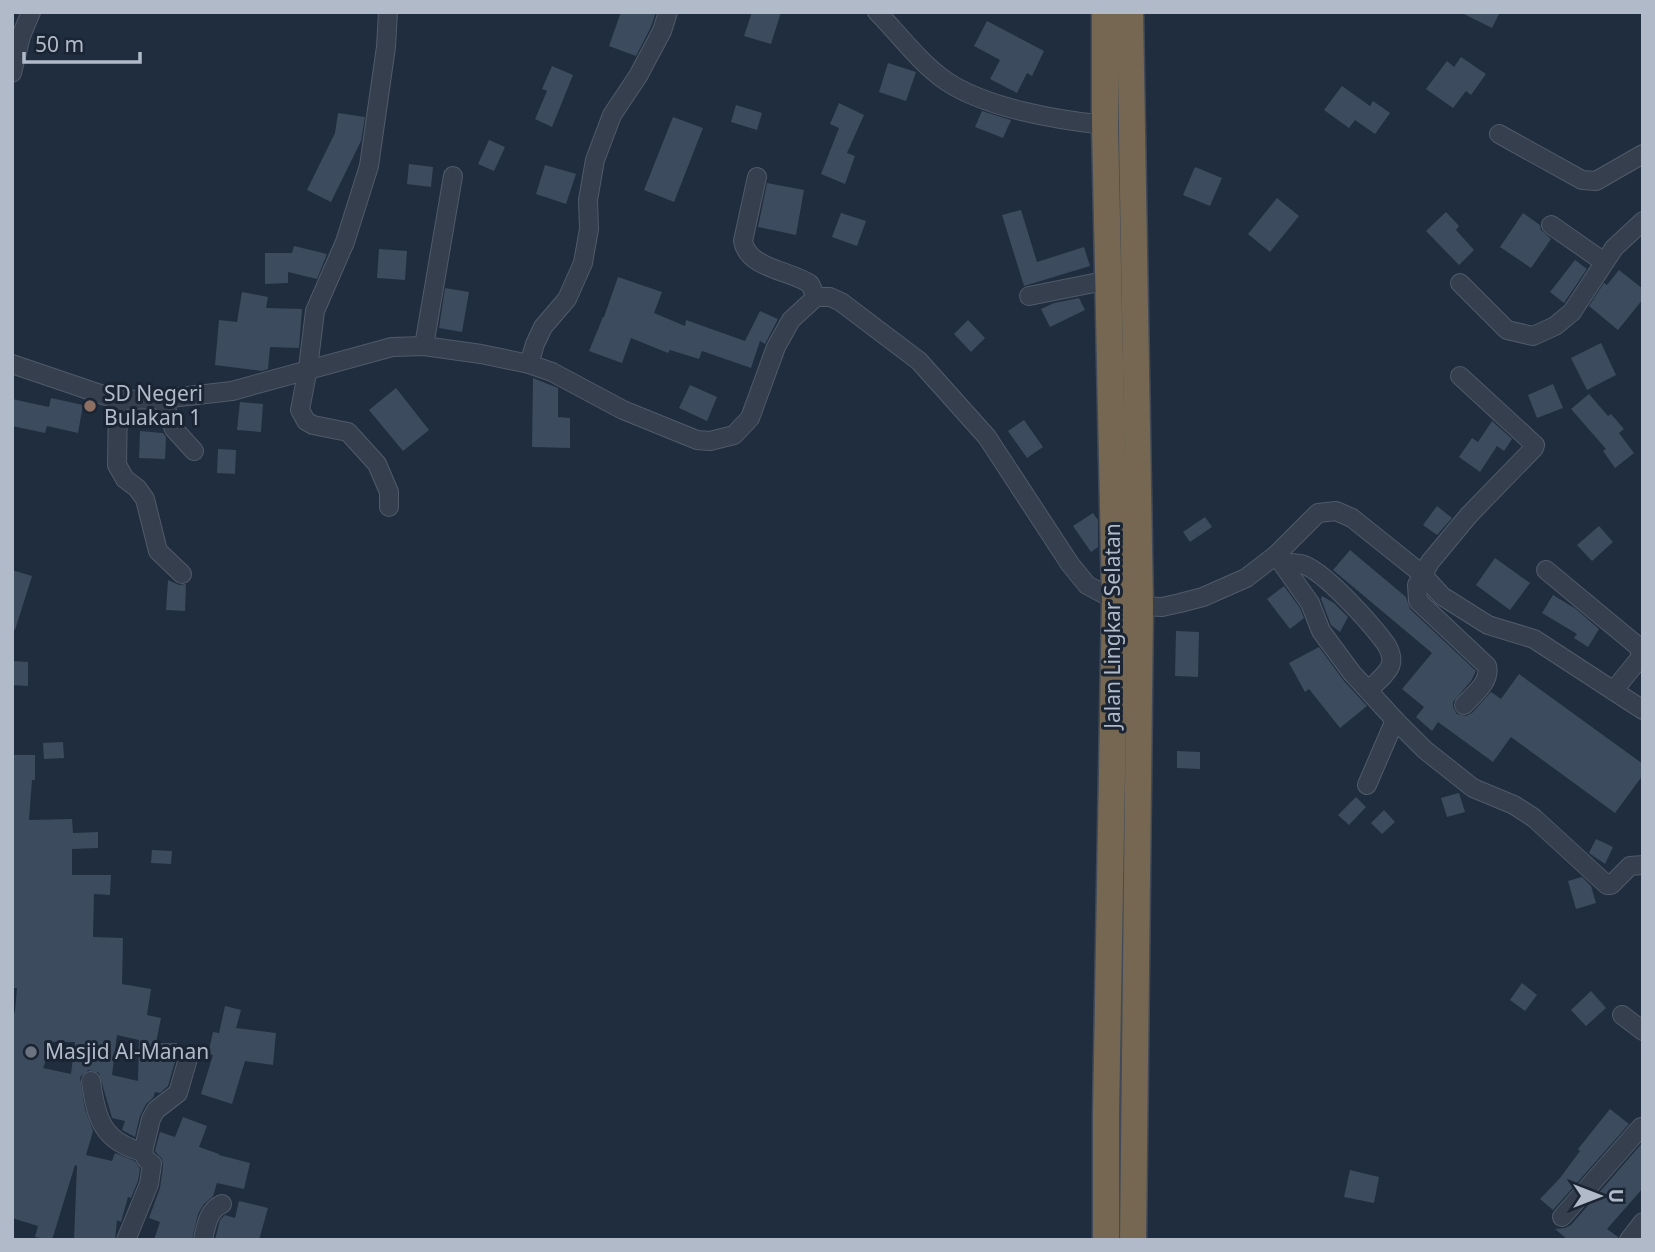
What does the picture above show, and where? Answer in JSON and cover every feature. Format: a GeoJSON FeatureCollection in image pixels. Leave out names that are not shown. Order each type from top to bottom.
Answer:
{"type":"FeatureCollection","features":[{"type":"Feature","properties":{"kind":"highway","name":"Jalan Lingkar Selatan"},"geometry":{"type":"LineString","coordinates":[[1105,12],[1109,280],[1128,603],[1106,1101],[1106,1240]]}},
{"type":"Feature","properties":{"kind":"highway","name":"Jalan Lingkar Selatan"},"geometry":{"type":"LineString","coordinates":[[1130,12],[1128,603],[1133,1240]]}},
{"type":"Feature","properties":{"kind":"street"},"geometry":{"type":"LineString","coordinates":[[12,73],[21,36],[31,12]]}},
{"type":"Feature","properties":{"kind":"street"},"geometry":{"type":"LineString","coordinates":[[388,12],[386,47],[369,166],[345,242],[315,311],[300,410],[306,421],[313,425],[348,432],[377,464],[389,492],[389,507]]}},
{"type":"Feature","properties":{"kind":"street"},"geometry":{"type":"LineString","coordinates":[[529,364],[543,327],[567,299],[583,263],[589,229],[587,200],[595,160],[612,115],[638,76],[662,31],[668,12]]}},
{"type":"Feature","properties":{"kind":"street"},"geometry":{"type":"LineString","coordinates":[[877,12],[944,80],[964,92],[1021,111],[1071,122],[1105,125]]}},
{"type":"Feature","properties":{"kind":"street"},"geometry":{"type":"LineString","coordinates":[[1499,134],[1582,180],[1596,181],[1643,154]]}},
{"type":"Feature","properties":{"kind":"street"},"geometry":{"type":"LineString","coordinates":[[424,346],[453,176]]}},
{"type":"Feature","properties":{"kind":"street"},"geometry":{"type":"LineString","coordinates":[[757,177],[743,241],[744,248],[752,259],[810,284],[816,297]]}},
{"type":"Feature","properties":{"kind":"street"},"geometry":{"type":"LineString","coordinates":[[1461,283],[1507,330],[1532,337],[1555,326],[1572,312],[1625,235],[1643,221]]}},
{"type":"Feature","properties":{"kind":"street"},"geometry":{"type":"LineString","coordinates":[[1551,225],[1604,262]]}},
{"type":"Feature","properties":{"kind":"street"},"geometry":{"type":"LineString","coordinates":[[1029,296],[1109,280]]}},
{"type":"Feature","properties":{"kind":"street"},"geometry":{"type":"LineString","coordinates":[[12,364],[118,400],[162,400],[232,391],[392,347],[424,346],[529,364],[552,372],[623,410],[697,440],[710,441],[734,435],[750,418],[776,347],[791,320],[816,297],[830,297],[841,302],[919,361],[987,437],[1070,564],[1087,585],[1128,603],[1162,607],[1203,597],[1280,559],[1318,513],[1336,511],[1352,518],[1422,574],[1442,596],[1488,625],[1534,639],[1643,710]]}},
{"type":"Feature","properties":{"kind":"street"},"geometry":{"type":"LineString","coordinates":[[1460,376],[1534,442],[1534,448],[1469,515],[1422,574],[1417,585],[1418,601],[1487,666],[1489,674],[1486,680],[1464,705]]}},
{"type":"Feature","properties":{"kind":"street"},"geometry":{"type":"LineString","coordinates":[[118,400],[117,465],[125,479],[137,488],[145,499],[158,551],[182,574]]}},
{"type":"Feature","properties":{"kind":"street"},"geometry":{"type":"LineString","coordinates":[[162,400],[174,429],[194,451]]}},
{"type":"Feature","properties":{"kind":"street"},"geometry":{"type":"LineString","coordinates":[[1280,559],[1310,603],[1321,631],[1369,691],[1425,750],[1474,788],[1514,805],[1534,818],[1607,884],[1611,884],[1630,866],[1643,865]]}},
{"type":"Feature","properties":{"kind":"street"},"geometry":{"type":"LineString","coordinates":[[1280,559],[1312,569],[1330,583],[1386,644],[1392,654],[1391,667],[1369,691]]}},
{"type":"Feature","properties":{"kind":"street"},"geometry":{"type":"LineString","coordinates":[[1546,570],[1640,648],[1640,658],[1614,691]]}},
{"type":"Feature","properties":{"kind":"street"},"geometry":{"type":"LineString","coordinates":[[1367,785],[1395,720]]}},
{"type":"Feature","properties":{"kind":"street"},"geometry":{"type":"LineString","coordinates":[[1622,1015],[1643,1031]]}},
{"type":"Feature","properties":{"kind":"street"},"geometry":{"type":"LineString","coordinates":[[126,1240],[151,1175],[152,1164],[143,1152],[156,1110],[178,1093],[189,1055]]}},
{"type":"Feature","properties":{"kind":"street"},"geometry":{"type":"LineString","coordinates":[[91,1081],[94,1105],[104,1126],[121,1145],[143,1152]]}},
{"type":"Feature","properties":{"kind":"street"},"geometry":{"type":"LineString","coordinates":[[1562,1217],[1641,1127],[1643,1129]]}},
{"type":"Feature","properties":{"kind":"street"},"geometry":{"type":"LineString","coordinates":[[203,1240],[208,1220],[215,1207],[222,1204]]}},
{"type":"Feature","properties":{"kind":"street"},"geometry":{"type":"LineString","coordinates":[[1629,1240],[1643,1222]]}},
{"type":"Feature","properties":{"kind":"building"},"geometry":{"type":"Polygon","coordinates":[[[621,12],[656,12],[636,56],[609,46],[621,12]]]}},
{"type":"Feature","properties":{"kind":"building"},"geometry":{"type":"Polygon","coordinates":[[[752,12],[781,12],[771,44],[744,36],[752,12]]]}},
{"type":"Feature","properties":{"kind":"building"},"geometry":{"type":"Polygon","coordinates":[[[1460,12],[1500,12],[1492,28],[1460,12]]]}},
{"type":"Feature","properties":{"kind":"building"},"geometry":{"type":"Polygon","coordinates":[[[987,21],[1044,51],[1032,76],[1027,73],[1017,93],[990,79],[1000,60],[974,46],[987,21]]]}},
{"type":"Feature","properties":{"kind":"building"},"geometry":{"type":"Polygon","coordinates":[[[1461,57],[1486,74],[1471,95],[1466,91],[1453,108],[1426,89],[1447,61],[1454,67],[1461,57]]]}},
{"type":"Feature","properties":{"kind":"building"},"geometry":{"type":"Polygon","coordinates":[[[888,63],[916,72],[906,101],[879,92],[888,63]]]}},
{"type":"Feature","properties":{"kind":"building"},"geometry":{"type":"Polygon","coordinates":[[[552,66],[573,75],[552,127],[535,119],[547,91],[542,89],[552,66]]]}},
{"type":"Feature","properties":{"kind":"building"},"geometry":{"type":"Polygon","coordinates":[[[1342,86],[1370,106],[1373,101],[1390,113],[1375,134],[1355,120],[1349,128],[1324,110],[1342,86]]]}},
{"type":"Feature","properties":{"kind":"building"},"geometry":{"type":"Polygon","coordinates":[[[839,103],[864,115],[847,153],[855,156],[845,184],[821,174],[839,128],[830,124],[839,103]]]}},
{"type":"Feature","properties":{"kind":"building"},"geometry":{"type":"Polygon","coordinates":[[[736,105],[762,113],[757,130],[731,122],[736,105]]]}},
{"type":"Feature","properties":{"kind":"building"},"geometry":{"type":"Polygon","coordinates":[[[982,111],[1011,120],[1003,138],[975,127],[982,111]]]}},
{"type":"Feature","properties":{"kind":"building"},"geometry":{"type":"Polygon","coordinates":[[[338,113],[365,117],[361,141],[331,202],[307,190],[335,133],[338,113]]]}},
{"type":"Feature","properties":{"kind":"building"},"geometry":{"type":"Polygon","coordinates":[[[673,117],[703,128],[674,202],[644,190],[673,117]]]}},
{"type":"Feature","properties":{"kind":"building"},"geometry":{"type":"Polygon","coordinates":[[[489,140],[505,147],[494,171],[478,164],[489,140]]]}},
{"type":"Feature","properties":{"kind":"building"},"geometry":{"type":"Polygon","coordinates":[[[409,164],[433,167],[431,187],[407,184],[409,164]]]}},
{"type":"Feature","properties":{"kind":"building"},"geometry":{"type":"Polygon","coordinates":[[[545,165],[576,174],[566,204],[536,194],[545,165]]]}},
{"type":"Feature","properties":{"kind":"building"},"geometry":{"type":"Polygon","coordinates":[[[1195,167],[1222,178],[1210,206],[1183,195],[1195,167]]]}},
{"type":"Feature","properties":{"kind":"building"},"geometry":{"type":"Polygon","coordinates":[[[767,183],[804,190],[796,235],[758,227],[767,183]]]}},
{"type":"Feature","properties":{"kind":"building"},"geometry":{"type":"Polygon","coordinates":[[[1277,198],[1299,216],[1270,252],[1248,234],[1277,198]]]}},
{"type":"Feature","properties":{"kind":"building"},"geometry":{"type":"Polygon","coordinates":[[[1021,210],[1037,262],[1084,247],[1090,266],[1024,286],[1002,215],[1021,210]]]}},
{"type":"Feature","properties":{"kind":"building"},"geometry":{"type":"Polygon","coordinates":[[[1446,212],[1459,226],[1456,230],[1474,250],[1459,265],[1426,231],[1446,212]]]}},
{"type":"Feature","properties":{"kind":"building"},"geometry":{"type":"Polygon","coordinates":[[[841,213],[866,221],[857,246],[832,237],[841,213]]]}},
{"type":"Feature","properties":{"kind":"building"},"geometry":{"type":"Polygon","coordinates":[[[1523,213],[1540,225],[1541,230],[1551,239],[1531,268],[1500,247],[1523,213]]]}},
{"type":"Feature","properties":{"kind":"building"},"geometry":{"type":"Polygon","coordinates":[[[294,246],[327,254],[317,279],[288,272],[288,283],[265,284],[265,253],[292,253],[294,246]]]}},
{"type":"Feature","properties":{"kind":"building"},"geometry":{"type":"Polygon","coordinates":[[[379,249],[407,251],[405,280],[377,278],[379,249]]]}},
{"type":"Feature","properties":{"kind":"building"},"geometry":{"type":"Polygon","coordinates":[[[1575,260],[1587,269],[1564,303],[1550,292],[1575,260]]]}},
{"type":"Feature","properties":{"kind":"building"},"geometry":{"type":"Polygon","coordinates":[[[1619,270],[1643,289],[1643,299],[1618,330],[1589,306],[1604,283],[1607,285],[1619,270]]]}},
{"type":"Feature","properties":{"kind":"building"},"geometry":{"type":"Polygon","coordinates":[[[618,277],[662,292],[654,313],[685,326],[686,320],[745,341],[760,311],[778,319],[765,344],[760,341],[751,368],[702,351],[699,359],[670,350],[668,353],[631,338],[622,363],[589,351],[618,277]]]}},
{"type":"Feature","properties":{"kind":"building"},"geometry":{"type":"Polygon","coordinates":[[[445,288],[469,292],[462,332],[439,328],[445,288]]]}},
{"type":"Feature","properties":{"kind":"building"},"geometry":{"type":"Polygon","coordinates":[[[242,292],[268,297],[266,308],[302,309],[299,348],[270,347],[268,369],[262,371],[215,365],[219,320],[237,322],[242,292]]]}},
{"type":"Feature","properties":{"kind":"building"},"geometry":{"type":"Polygon","coordinates":[[[1079,298],[1085,310],[1050,327],[1041,309],[1054,303],[1079,298]]]}},
{"type":"Feature","properties":{"kind":"building"},"geometry":{"type":"Polygon","coordinates":[[[968,320],[985,338],[971,352],[954,334],[968,320]]]}},
{"type":"Feature","properties":{"kind":"building"},"geometry":{"type":"Polygon","coordinates":[[[1601,343],[1616,375],[1587,390],[1571,358],[1601,343]]]}},
{"type":"Feature","properties":{"kind":"building"},"geometry":{"type":"Polygon","coordinates":[[[533,378],[558,388],[558,417],[570,418],[570,448],[532,447],[533,378]]]}},
{"type":"Feature","properties":{"kind":"building"},"geometry":{"type":"Polygon","coordinates":[[[1553,384],[1563,408],[1537,418],[1528,395],[1553,384]]]}},
{"type":"Feature","properties":{"kind":"building"},"geometry":{"type":"Polygon","coordinates":[[[690,385],[717,397],[707,421],[679,408],[690,385]]]}},
{"type":"Feature","properties":{"kind":"building"},"geometry":{"type":"Polygon","coordinates":[[[396,388],[429,430],[403,451],[369,410],[396,388]]]}},
{"type":"Feature","properties":{"kind":"building"},"geometry":{"type":"Polygon","coordinates":[[[1589,394],[1608,416],[1611,414],[1624,429],[1619,433],[1634,453],[1615,468],[1603,451],[1606,449],[1571,409],[1589,394]]]}},
{"type":"Feature","properties":{"kind":"building"},"geometry":{"type":"Polygon","coordinates":[[[51,398],[83,405],[78,433],[47,426],[45,433],[12,426],[12,399],[49,407],[51,398]]]}},
{"type":"Feature","properties":{"kind":"building"},"geometry":{"type":"Polygon","coordinates":[[[240,402],[263,404],[261,432],[237,430],[240,402]]]}},
{"type":"Feature","properties":{"kind":"building"},"geometry":{"type":"Polygon","coordinates":[[[1024,420],[1043,447],[1027,458],[1008,431],[1024,420]]]}},
{"type":"Feature","properties":{"kind":"building"},"geometry":{"type":"Polygon","coordinates":[[[1492,421],[1512,439],[1504,451],[1497,446],[1480,472],[1459,457],[1472,438],[1478,442],[1492,421]]]}},
{"type":"Feature","properties":{"kind":"building"},"geometry":{"type":"Polygon","coordinates":[[[140,431],[163,433],[166,437],[165,459],[139,458],[140,431]]]}},
{"type":"Feature","properties":{"kind":"building"},"geometry":{"type":"Polygon","coordinates":[[[218,449],[236,450],[235,474],[217,473],[218,449]]]}},
{"type":"Feature","properties":{"kind":"building"},"geometry":{"type":"Polygon","coordinates":[[[1437,506],[1452,518],[1437,535],[1423,525],[1437,506]]]}},
{"type":"Feature","properties":{"kind":"building"},"geometry":{"type":"Polygon","coordinates":[[[1093,513],[1098,520],[1098,547],[1091,552],[1073,526],[1093,513]]]}},
{"type":"Feature","properties":{"kind":"building"},"geometry":{"type":"Polygon","coordinates":[[[1205,517],[1212,527],[1190,542],[1183,532],[1205,517]]]}},
{"type":"Feature","properties":{"kind":"building"},"geometry":{"type":"Polygon","coordinates":[[[1599,526],[1613,542],[1592,561],[1577,545],[1599,526]]]}},
{"type":"Feature","properties":{"kind":"building"},"geometry":{"type":"Polygon","coordinates":[[[1350,550],[1406,597],[1410,609],[1476,671],[1453,702],[1457,714],[1466,716],[1472,713],[1491,692],[1501,699],[1519,674],[1643,764],[1643,775],[1615,813],[1511,737],[1493,762],[1438,722],[1432,731],[1416,717],[1424,707],[1402,689],[1432,653],[1333,570],[1350,550]]]}},
{"type":"Feature","properties":{"kind":"building"},"geometry":{"type":"Polygon","coordinates":[[[1495,558],[1530,583],[1510,610],[1476,585],[1495,558]]]}},
{"type":"Feature","properties":{"kind":"building"},"geometry":{"type":"Polygon","coordinates":[[[12,570],[32,576],[15,630],[12,629],[12,570]]]}},
{"type":"Feature","properties":{"kind":"building"},"geometry":{"type":"Polygon","coordinates":[[[168,580],[179,585],[186,584],[185,611],[166,610],[168,580]]]}},
{"type":"Feature","properties":{"kind":"building"},"geometry":{"type":"Polygon","coordinates":[[[1284,586],[1304,618],[1290,629],[1267,599],[1284,586]]]}},
{"type":"Feature","properties":{"kind":"building"},"geometry":{"type":"Polygon","coordinates":[[[1553,595],[1576,609],[1599,629],[1588,647],[1574,638],[1577,634],[1542,613],[1553,595]]]}},
{"type":"Feature","properties":{"kind":"building"},"geometry":{"type":"Polygon","coordinates":[[[1322,596],[1348,617],[1340,632],[1331,625],[1322,596]]]}},
{"type":"Feature","properties":{"kind":"building"},"geometry":{"type":"Polygon","coordinates":[[[1176,631],[1199,632],[1198,677],[1175,676],[1176,631]]]}},
{"type":"Feature","properties":{"kind":"building"},"geometry":{"type":"Polygon","coordinates":[[[1319,647],[1367,706],[1340,728],[1309,689],[1305,692],[1289,663],[1319,647]]]}},
{"type":"Feature","properties":{"kind":"building"},"geometry":{"type":"Polygon","coordinates":[[[12,661],[28,662],[28,686],[12,685],[12,661]]]}},
{"type":"Feature","properties":{"kind":"building"},"geometry":{"type":"Polygon","coordinates":[[[63,742],[64,758],[44,759],[43,743],[63,742]]]}},
{"type":"Feature","properties":{"kind":"building"},"geometry":{"type":"Polygon","coordinates":[[[1177,751],[1200,752],[1200,769],[1177,768],[1177,751]]]}},
{"type":"Feature","properties":{"kind":"building"},"geometry":{"type":"Polygon","coordinates":[[[12,755],[35,755],[35,780],[32,780],[29,820],[72,819],[73,833],[98,832],[98,848],[72,849],[72,875],[111,875],[110,895],[94,894],[93,937],[123,938],[122,984],[151,989],[147,1015],[161,1018],[156,1043],[177,1043],[168,1086],[160,1093],[155,1092],[146,1104],[135,1137],[122,1130],[125,1121],[112,1118],[99,1073],[89,1070],[80,1077],[85,1109],[93,1131],[86,1155],[112,1161],[115,1153],[135,1161],[140,1169],[138,1181],[131,1198],[128,1197],[121,1222],[117,1220],[115,1240],[74,1240],[75,1165],[52,1240],[35,1237],[38,1226],[12,1218],[12,1019],[17,988],[12,988],[12,755]],[[117,1035],[112,1075],[138,1081],[139,1040],[117,1035]],[[53,1042],[43,1068],[71,1074],[75,1042],[53,1042]]]}},
{"type":"Feature","properties":{"kind":"building"},"geometry":{"type":"Polygon","coordinates":[[[1459,793],[1465,812],[1447,817],[1441,798],[1459,793]]]}},
{"type":"Feature","properties":{"kind":"building"},"geometry":{"type":"Polygon","coordinates":[[[1356,797],[1366,807],[1349,825],[1338,815],[1356,797]]]}},
{"type":"Feature","properties":{"kind":"building"},"geometry":{"type":"Polygon","coordinates":[[[1384,810],[1395,822],[1382,834],[1371,823],[1384,810]]]}},
{"type":"Feature","properties":{"kind":"building"},"geometry":{"type":"Polygon","coordinates":[[[1596,839],[1613,847],[1605,864],[1589,853],[1596,839]]]}},
{"type":"Feature","properties":{"kind":"building"},"geometry":{"type":"Polygon","coordinates":[[[152,850],[172,851],[171,864],[151,863],[152,850]]]}},
{"type":"Feature","properties":{"kind":"building"},"geometry":{"type":"Polygon","coordinates":[[[1582,877],[1591,886],[1596,903],[1576,909],[1568,881],[1582,877]]]}},
{"type":"Feature","properties":{"kind":"building"},"geometry":{"type":"Polygon","coordinates":[[[1522,983],[1537,995],[1525,1011],[1510,1000],[1522,983]]]}},
{"type":"Feature","properties":{"kind":"building"},"geometry":{"type":"Polygon","coordinates":[[[1591,991],[1606,1008],[1586,1026],[1571,1010],[1591,991]]]}},
{"type":"Feature","properties":{"kind":"building"},"geometry":{"type":"Polygon","coordinates":[[[225,1006],[241,1010],[236,1028],[276,1033],[273,1065],[245,1061],[232,1104],[201,1094],[213,1055],[208,1054],[213,1032],[219,1033],[225,1006]]]}},
{"type":"Feature","properties":{"kind":"building"},"geometry":{"type":"Polygon","coordinates":[[[1610,1109],[1629,1124],[1553,1210],[1540,1199],[1560,1178],[1580,1151],[1578,1149],[1610,1109]]]}},
{"type":"Feature","properties":{"kind":"building"},"geometry":{"type":"Polygon","coordinates":[[[183,1117],[207,1126],[199,1147],[250,1163],[244,1189],[217,1183],[213,1196],[198,1214],[192,1240],[154,1240],[160,1222],[149,1218],[160,1188],[163,1166],[162,1159],[155,1151],[160,1132],[175,1137],[183,1117]]]}},
{"type":"Feature","properties":{"kind":"building"},"geometry":{"type":"Polygon","coordinates":[[[1643,1142],[1643,1188],[1607,1229],[1618,1237],[1618,1240],[1568,1240],[1555,1229],[1571,1225],[1643,1142]]]}},
{"type":"Feature","properties":{"kind":"building"},"geometry":{"type":"Polygon","coordinates":[[[1350,1170],[1379,1177],[1374,1203],[1344,1197],[1350,1170]]]}},
{"type":"Feature","properties":{"kind":"building"},"geometry":{"type":"Polygon","coordinates":[[[239,1201],[268,1208],[259,1240],[215,1240],[220,1220],[225,1215],[235,1218],[239,1201]]]}},
{"type":"Feature","properties":{"kind":"place","name":"SD Negeri Bulakan 1"},"geometry":{"type":"Point","coordinates":[90,406]}},
{"type":"Feature","properties":{"kind":"place","name":"Masjid Al-Manan"},"geometry":{"type":"Point","coordinates":[31,1052]}}]}
